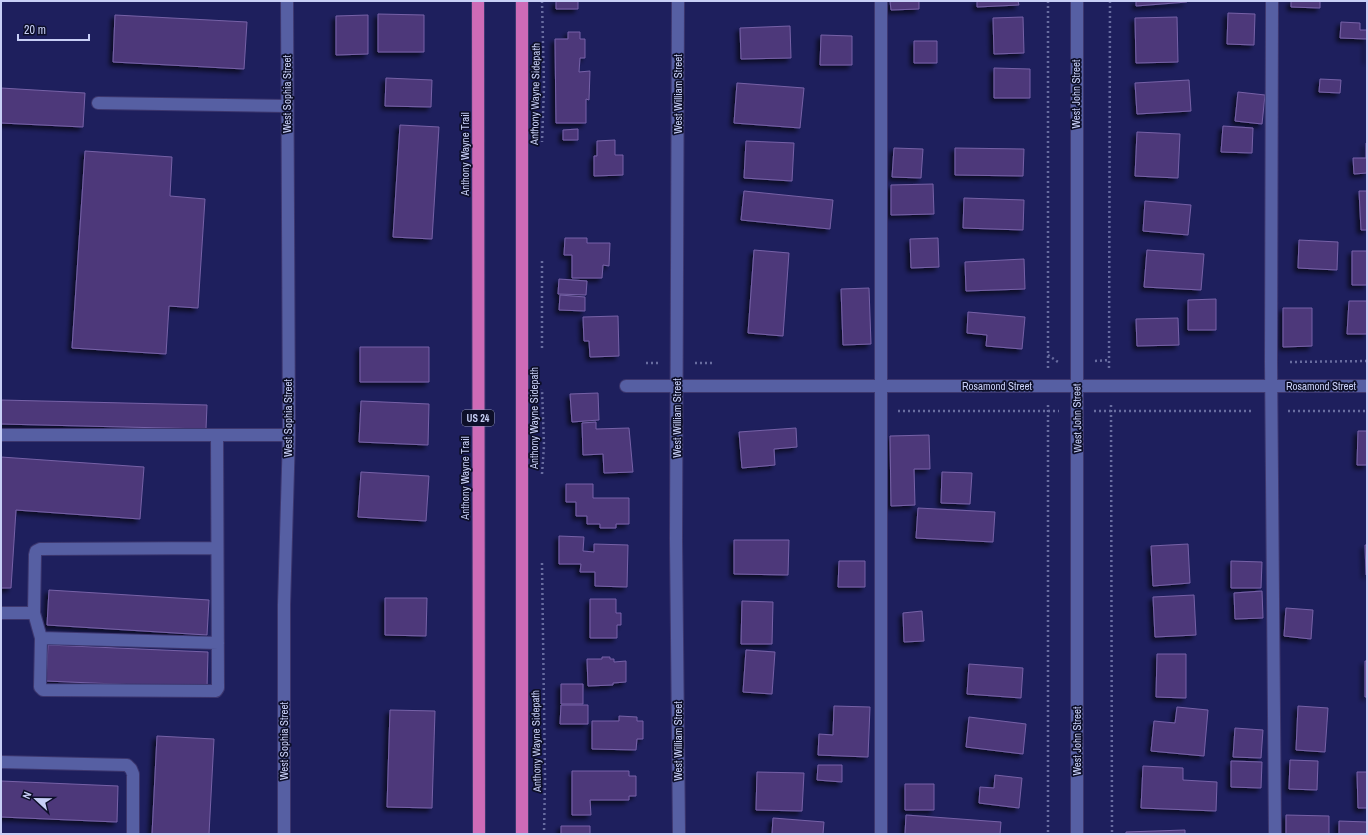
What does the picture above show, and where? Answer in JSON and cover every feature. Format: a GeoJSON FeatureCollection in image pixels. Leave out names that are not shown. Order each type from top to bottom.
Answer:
{"type":"FeatureCollection","features":[{"type":"Feature","properties":{"kind":"highway","name":"Anthony Wayne Trail"},"geometry":{"type":"LineString","coordinates":[[478,1],[479,834]]}},
{"type":"Feature","properties":{"kind":"highway"},"geometry":{"type":"LineString","coordinates":[[522,1],[522,834]]}},
{"type":"Feature","properties":{"kind":"street","name":"West Sophia Street"},"geometry":{"type":"LineString","coordinates":[[284,834],[284,605],[289,435],[287,1]]}},
{"type":"Feature","properties":{"kind":"street","name":"West William Street"},"geometry":{"type":"LineString","coordinates":[[678,1],[676,540],[679,834]]}},
{"type":"Feature","properties":{"kind":"street"},"geometry":{"type":"LineString","coordinates":[[881,1],[879,386],[881,834]]}},
{"type":"Feature","properties":{"kind":"street","name":"West John Street"},"geometry":{"type":"LineString","coordinates":[[1077,1],[1077,834]]}},
{"type":"Feature","properties":{"kind":"street"},"geometry":{"type":"LineString","coordinates":[[1272,1],[1271,386],[1274,834]]}},
{"type":"Feature","properties":{"kind":"street"},"geometry":{"type":"LineString","coordinates":[[98,104],[287,106]]}},
{"type":"Feature","properties":{"kind":"street","name":"Rosamond Street"},"geometry":{"type":"LineString","coordinates":[[626,386],[1367,386]]}},
{"type":"Feature","properties":{"kind":"street"},"geometry":{"type":"LineString","coordinates":[[1,435],[289,435]]}},
{"type":"Feature","properties":{"kind":"street"},"geometry":{"type":"LineString","coordinates":[[217,435],[218,688],[214,692],[43,690],[40,687],[41,638],[34,613],[36,551],[40,549],[217,548]]}},
{"type":"Feature","properties":{"kind":"street"},"geometry":{"type":"LineString","coordinates":[[1,613],[34,613]]}},
{"type":"Feature","properties":{"kind":"street"},"geometry":{"type":"LineString","coordinates":[[41,638],[218,643]]}},
{"type":"Feature","properties":{"kind":"street"},"geometry":{"type":"LineString","coordinates":[[1,762],[127,765],[133,774],[133,834]]}},
{"type":"Feature","properties":{"kind":"path","name":"Anthony Wayne Sidepath"},"geometry":{"type":"LineString","coordinates":[[542,1],[544,87],[542,150]]}},
{"type":"Feature","properties":{"kind":"path"},"geometry":{"type":"LineString","coordinates":[[1048,1],[1048,834]]}},
{"type":"Feature","properties":{"kind":"path"},"geometry":{"type":"LineString","coordinates":[[1110,1],[1109,360],[1111,410],[1112,834]]}},
{"type":"Feature","properties":{"kind":"path","name":"Anthony Wayne Sidepath"},"geometry":{"type":"LineString","coordinates":[[542,260],[544,299],[542,355]]}},
{"type":"Feature","properties":{"kind":"path"},"geometry":{"type":"LineString","coordinates":[[1271,362],[1367,361]]}},
{"type":"Feature","properties":{"kind":"path","name":"Anthony Wayne Sidepath"},"geometry":{"type":"LineString","coordinates":[[542,386],[544,446],[542,475]]}},
{"type":"Feature","properties":{"kind":"path"},"geometry":{"type":"LineString","coordinates":[[880,411],[1367,411]]}},
{"type":"Feature","properties":{"kind":"path","name":"Anthony Wayne Sidepath"},"geometry":{"type":"LineString","coordinates":[[542,558],[546,779],[544,834]]}},
{"type":"Feature","properties":{"kind":"building"},"geometry":{"type":"Polygon","coordinates":[[[556,1],[578,1],[578,9],[556,9],[556,1]]]}},
{"type":"Feature","properties":{"kind":"building"},"geometry":{"type":"Polygon","coordinates":[[[890,1],[919,1],[919,9],[891,10],[890,1]]]}},
{"type":"Feature","properties":{"kind":"building"},"geometry":{"type":"Polygon","coordinates":[[[977,1],[1018,1],[1019,5],[977,7],[977,1]]]}},
{"type":"Feature","properties":{"kind":"building"},"geometry":{"type":"Polygon","coordinates":[[[1136,1],[1187,1],[1187,2],[1136,6],[1136,1]]]}},
{"type":"Feature","properties":{"kind":"building"},"geometry":{"type":"Polygon","coordinates":[[[1291,1],[1320,1],[1320,8],[1291,7],[1291,1]]]}},
{"type":"Feature","properties":{"kind":"building"},"geometry":{"type":"Polygon","coordinates":[[[1228,13],[1255,14],[1254,45],[1227,44],[1228,13]]]}},
{"type":"Feature","properties":{"kind":"building"},"geometry":{"type":"Polygon","coordinates":[[[378,14],[424,15],[424,52],[378,52],[378,14]]]}},
{"type":"Feature","properties":{"kind":"building"},"geometry":{"type":"Polygon","coordinates":[[[115,15],[247,22],[244,69],[113,62],[115,15]]]}},
{"type":"Feature","properties":{"kind":"building"},"geometry":{"type":"Polygon","coordinates":[[[368,15],[368,54],[336,55],[336,16],[368,15]]]}},
{"type":"Feature","properties":{"kind":"building"},"geometry":{"type":"Polygon","coordinates":[[[1023,17],[1024,53],[994,54],[993,18],[1023,17]]]}},
{"type":"Feature","properties":{"kind":"building"},"geometry":{"type":"Polygon","coordinates":[[[1177,17],[1178,62],[1136,63],[1135,18],[1177,17]]]}},
{"type":"Feature","properties":{"kind":"building"},"geometry":{"type":"Polygon","coordinates":[[[1341,22],[1360,23],[1360,30],[1367,30],[1367,39],[1340,38],[1341,22]]]}},
{"type":"Feature","properties":{"kind":"building"},"geometry":{"type":"Polygon","coordinates":[[[790,26],[791,58],[741,59],[740,28],[790,26]]]}},
{"type":"Feature","properties":{"kind":"building"},"geometry":{"type":"Polygon","coordinates":[[[568,32],[580,32],[580,39],[585,39],[585,58],[580,58],[579,72],[590,71],[589,100],[586,99],[586,123],[556,123],[555,39],[568,39],[568,32]]]}},
{"type":"Feature","properties":{"kind":"building"},"geometry":{"type":"Polygon","coordinates":[[[821,35],[852,36],[852,65],[820,65],[821,35]]]}},
{"type":"Feature","properties":{"kind":"building"},"geometry":{"type":"Polygon","coordinates":[[[914,41],[937,41],[937,63],[914,63],[914,41]]]}},
{"type":"Feature","properties":{"kind":"building"},"geometry":{"type":"Polygon","coordinates":[[[994,68],[1030,69],[1030,98],[994,98],[994,68]]]}},
{"type":"Feature","properties":{"kind":"building"},"geometry":{"type":"Polygon","coordinates":[[[386,78],[432,80],[431,107],[385,106],[386,78]]]}},
{"type":"Feature","properties":{"kind":"building"},"geometry":{"type":"Polygon","coordinates":[[[1320,79],[1341,80],[1340,93],[1319,92],[1320,79]]]}},
{"type":"Feature","properties":{"kind":"building"},"geometry":{"type":"Polygon","coordinates":[[[1189,80],[1191,111],[1137,114],[1135,83],[1189,80]]]}},
{"type":"Feature","properties":{"kind":"building"},"geometry":{"type":"Polygon","coordinates":[[[737,83],[804,88],[800,128],[734,123],[737,83]]]}},
{"type":"Feature","properties":{"kind":"building"},"geometry":{"type":"Polygon","coordinates":[[[1,88],[85,93],[83,127],[1,123],[1,88]]]}},
{"type":"Feature","properties":{"kind":"building"},"geometry":{"type":"Polygon","coordinates":[[[1238,92],[1265,95],[1262,124],[1235,121],[1238,92]]]}},
{"type":"Feature","properties":{"kind":"building"},"geometry":{"type":"Polygon","coordinates":[[[400,125],[439,127],[432,239],[393,237],[400,125]]]}},
{"type":"Feature","properties":{"kind":"building"},"geometry":{"type":"Polygon","coordinates":[[[1223,126],[1253,128],[1252,153],[1221,152],[1223,126]]]}},
{"type":"Feature","properties":{"kind":"building"},"geometry":{"type":"Polygon","coordinates":[[[578,129],[578,140],[563,140],[563,130],[578,129]]]}},
{"type":"Feature","properties":{"kind":"building"},"geometry":{"type":"Polygon","coordinates":[[[1137,132],[1180,134],[1178,178],[1135,176],[1137,132]]]}},
{"type":"Feature","properties":{"kind":"building"},"geometry":{"type":"Polygon","coordinates":[[[615,140],[615,155],[623,155],[623,175],[594,176],[594,156],[597,156],[597,141],[615,140]]]}},
{"type":"Feature","properties":{"kind":"building"},"geometry":{"type":"Polygon","coordinates":[[[746,141],[794,143],[792,181],[744,178],[746,141]]]}},
{"type":"Feature","properties":{"kind":"building"},"geometry":{"type":"Polygon","coordinates":[[[1366,143],[1367,173],[1354,174],[1353,158],[1366,158],[1366,143]]]}},
{"type":"Feature","properties":{"kind":"building"},"geometry":{"type":"Polygon","coordinates":[[[894,148],[923,149],[921,178],[892,177],[894,148]]]}},
{"type":"Feature","properties":{"kind":"building"},"geometry":{"type":"Polygon","coordinates":[[[955,148],[1024,149],[1023,176],[955,175],[955,148]]]}},
{"type":"Feature","properties":{"kind":"building"},"geometry":{"type":"Polygon","coordinates":[[[85,151],[172,157],[170,196],[205,199],[198,308],[169,306],[166,354],[72,348],[85,151]]]}},
{"type":"Feature","properties":{"kind":"building"},"geometry":{"type":"Polygon","coordinates":[[[933,184],[934,214],[891,215],[891,185],[933,184]]]}},
{"type":"Feature","properties":{"kind":"building"},"geometry":{"type":"Polygon","coordinates":[[[744,191],[833,200],[830,229],[741,220],[744,191]]]}},
{"type":"Feature","properties":{"kind":"building"},"geometry":{"type":"Polygon","coordinates":[[[1359,191],[1367,191],[1367,230],[1361,230],[1359,191]]]}},
{"type":"Feature","properties":{"kind":"building"},"geometry":{"type":"Polygon","coordinates":[[[964,198],[1024,200],[1023,230],[963,228],[964,198]]]}},
{"type":"Feature","properties":{"kind":"building"},"geometry":{"type":"Polygon","coordinates":[[[1145,201],[1191,205],[1188,235],[1143,231],[1145,201]]]}},
{"type":"Feature","properties":{"kind":"building"},"geometry":{"type":"Polygon","coordinates":[[[565,238],[587,238],[587,243],[610,243],[609,266],[603,265],[602,278],[572,278],[572,255],[564,255],[565,238]]]}},
{"type":"Feature","properties":{"kind":"building"},"geometry":{"type":"Polygon","coordinates":[[[938,238],[939,267],[911,268],[910,239],[938,238]]]}},
{"type":"Feature","properties":{"kind":"building"},"geometry":{"type":"Polygon","coordinates":[[[1299,240],[1338,242],[1337,270],[1298,268],[1299,240]]]}},
{"type":"Feature","properties":{"kind":"building"},"geometry":{"type":"Polygon","coordinates":[[[754,250],[789,253],[783,336],[748,333],[754,250]]]}},
{"type":"Feature","properties":{"kind":"building"},"geometry":{"type":"Polygon","coordinates":[[[1147,250],[1204,254],[1201,290],[1144,287],[1147,250]]]}},
{"type":"Feature","properties":{"kind":"building"},"geometry":{"type":"Polygon","coordinates":[[[1352,251],[1367,251],[1367,285],[1352,285],[1352,251]]]}},
{"type":"Feature","properties":{"kind":"building"},"geometry":{"type":"Polygon","coordinates":[[[1024,259],[1025,289],[966,291],[965,262],[1024,259]]]}},
{"type":"Feature","properties":{"kind":"building"},"geometry":{"type":"Polygon","coordinates":[[[559,279],[587,281],[586,295],[558,294],[559,279]]]}},
{"type":"Feature","properties":{"kind":"building"},"geometry":{"type":"Polygon","coordinates":[[[869,288],[871,344],[843,345],[841,289],[869,288]]]}},
{"type":"Feature","properties":{"kind":"building"},"geometry":{"type":"Polygon","coordinates":[[[560,295],[585,297],[585,311],[559,310],[560,295]]]}},
{"type":"Feature","properties":{"kind":"building"},"geometry":{"type":"Polygon","coordinates":[[[1216,299],[1216,330],[1188,330],[1188,300],[1216,299]]]}},
{"type":"Feature","properties":{"kind":"building"},"geometry":{"type":"Polygon","coordinates":[[[1349,301],[1367,301],[1367,334],[1347,334],[1349,301]]]}},
{"type":"Feature","properties":{"kind":"building"},"geometry":{"type":"Polygon","coordinates":[[[1283,308],[1312,308],[1312,346],[1283,347],[1283,308]]]}},
{"type":"Feature","properties":{"kind":"building"},"geometry":{"type":"Polygon","coordinates":[[[968,312],[1025,317],[1022,349],[986,346],[987,335],[967,333],[968,312]]]}},
{"type":"Feature","properties":{"kind":"building"},"geometry":{"type":"Polygon","coordinates":[[[618,316],[619,356],[590,357],[589,341],[584,341],[583,317],[618,316]]]}},
{"type":"Feature","properties":{"kind":"building"},"geometry":{"type":"Polygon","coordinates":[[[1178,318],[1179,345],[1137,346],[1136,319],[1178,318]]]}},
{"type":"Feature","properties":{"kind":"building"},"geometry":{"type":"Polygon","coordinates":[[[360,347],[429,347],[429,382],[360,382],[360,347]]]}},
{"type":"Feature","properties":{"kind":"building"},"geometry":{"type":"Polygon","coordinates":[[[598,393],[599,420],[572,422],[570,394],[598,393]]]}},
{"type":"Feature","properties":{"kind":"building"},"geometry":{"type":"Polygon","coordinates":[[[1,400],[207,405],[206,429],[1,424],[1,400]]]}},
{"type":"Feature","properties":{"kind":"building"},"geometry":{"type":"Polygon","coordinates":[[[361,401],[429,404],[428,445],[359,442],[361,401]]]}},
{"type":"Feature","properties":{"kind":"building"},"geometry":{"type":"Polygon","coordinates":[[[596,422],[596,429],[629,428],[633,472],[604,473],[603,454],[583,455],[582,423],[596,422]]]}},
{"type":"Feature","properties":{"kind":"building"},"geometry":{"type":"Polygon","coordinates":[[[796,428],[797,447],[774,449],[775,465],[742,468],[739,432],[796,428]]]}},
{"type":"Feature","properties":{"kind":"building"},"geometry":{"type":"Polygon","coordinates":[[[1358,431],[1367,431],[1367,465],[1357,465],[1358,431]]]}},
{"type":"Feature","properties":{"kind":"building"},"geometry":{"type":"Polygon","coordinates":[[[929,435],[930,469],[914,469],[915,505],[891,506],[890,436],[929,435]]]}},
{"type":"Feature","properties":{"kind":"building"},"geometry":{"type":"Polygon","coordinates":[[[1,457],[144,467],[140,519],[16,510],[11,588],[1,588],[1,457]]]}},
{"type":"Feature","properties":{"kind":"building"},"geometry":{"type":"Polygon","coordinates":[[[361,472],[429,476],[426,521],[358,517],[361,472]]]}},
{"type":"Feature","properties":{"kind":"building"},"geometry":{"type":"Polygon","coordinates":[[[942,472],[972,473],[970,504],[941,503],[942,472]]]}},
{"type":"Feature","properties":{"kind":"building"},"geometry":{"type":"Polygon","coordinates":[[[566,484],[593,484],[593,498],[629,498],[629,524],[616,524],[616,528],[600,528],[600,524],[587,524],[587,516],[576,516],[576,502],[566,502],[566,484]]]}},
{"type":"Feature","properties":{"kind":"building"},"geometry":{"type":"Polygon","coordinates":[[[918,508],[995,512],[993,542],[916,538],[918,508]]]}},
{"type":"Feature","properties":{"kind":"building"},"geometry":{"type":"Polygon","coordinates":[[[559,536],[584,537],[583,551],[594,552],[594,544],[628,545],[627,587],[595,586],[595,572],[580,572],[581,564],[559,564],[559,536]]]}},
{"type":"Feature","properties":{"kind":"building"},"geometry":{"type":"Polygon","coordinates":[[[734,540],[789,540],[788,575],[734,574],[734,540]]]}},
{"type":"Feature","properties":{"kind":"building"},"geometry":{"type":"Polygon","coordinates":[[[1188,544],[1190,583],[1153,586],[1151,546],[1188,544]]]}},
{"type":"Feature","properties":{"kind":"building"},"geometry":{"type":"Polygon","coordinates":[[[1365,545],[1367,545],[1367,575],[1366,575],[1365,545]]]}},
{"type":"Feature","properties":{"kind":"building"},"geometry":{"type":"Polygon","coordinates":[[[839,561],[865,561],[865,587],[838,587],[839,561]]]}},
{"type":"Feature","properties":{"kind":"building"},"geometry":{"type":"Polygon","coordinates":[[[1231,561],[1262,562],[1261,588],[1231,588],[1231,561]]]}},
{"type":"Feature","properties":{"kind":"building"},"geometry":{"type":"Polygon","coordinates":[[[49,590],[209,600],[207,635],[47,625],[49,590]]]}},
{"type":"Feature","properties":{"kind":"building"},"geometry":{"type":"Polygon","coordinates":[[[1262,591],[1263,618],[1235,619],[1234,593],[1262,591]]]}},
{"type":"Feature","properties":{"kind":"building"},"geometry":{"type":"Polygon","coordinates":[[[1194,595],[1196,635],[1155,637],[1153,597],[1194,595]]]}},
{"type":"Feature","properties":{"kind":"building"},"geometry":{"type":"Polygon","coordinates":[[[385,598],[427,598],[426,636],[385,635],[385,598]]]}},
{"type":"Feature","properties":{"kind":"building"},"geometry":{"type":"Polygon","coordinates":[[[590,599],[616,599],[616,613],[621,613],[621,625],[617,625],[617,638],[590,638],[590,599]]]}},
{"type":"Feature","properties":{"kind":"building"},"geometry":{"type":"Polygon","coordinates":[[[742,601],[773,602],[772,644],[741,644],[742,601]]]}},
{"type":"Feature","properties":{"kind":"building"},"geometry":{"type":"Polygon","coordinates":[[[1286,608],[1313,610],[1311,639],[1284,636],[1286,608]]]}},
{"type":"Feature","properties":{"kind":"building"},"geometry":{"type":"Polygon","coordinates":[[[922,611],[924,641],[904,642],[903,613],[922,611]]]}},
{"type":"Feature","properties":{"kind":"building"},"geometry":{"type":"Polygon","coordinates":[[[48,645],[208,652],[207,688],[46,681],[48,645]]]}},
{"type":"Feature","properties":{"kind":"building"},"geometry":{"type":"Polygon","coordinates":[[[746,650],[775,652],[772,694],[743,692],[746,650]]]}},
{"type":"Feature","properties":{"kind":"building"},"geometry":{"type":"Polygon","coordinates":[[[1157,654],[1186,654],[1186,698],[1156,697],[1157,654]]]}},
{"type":"Feature","properties":{"kind":"building"},"geometry":{"type":"Polygon","coordinates":[[[602,657],[610,657],[610,659],[614,659],[614,662],[626,661],[626,682],[613,683],[613,685],[588,686],[587,659],[602,659],[602,657]]]}},
{"type":"Feature","properties":{"kind":"building"},"geometry":{"type":"Polygon","coordinates":[[[1365,661],[1367,661],[1367,697],[1365,697],[1365,661]]]}},
{"type":"Feature","properties":{"kind":"building"},"geometry":{"type":"Polygon","coordinates":[[[969,664],[1023,668],[1021,698],[967,694],[969,664]]]}},
{"type":"Feature","properties":{"kind":"building"},"geometry":{"type":"Polygon","coordinates":[[[561,684],[583,684],[583,704],[561,704],[561,684]]]}},
{"type":"Feature","properties":{"kind":"building"},"geometry":{"type":"Polygon","coordinates":[[[561,705],[588,705],[588,724],[560,724],[561,705]]]}},
{"type":"Feature","properties":{"kind":"building"},"geometry":{"type":"Polygon","coordinates":[[[834,706],[870,707],[868,757],[818,755],[819,734],[833,735],[834,706]]]}},
{"type":"Feature","properties":{"kind":"building"},"geometry":{"type":"Polygon","coordinates":[[[1298,706],[1328,708],[1325,752],[1296,750],[1298,706]]]}},
{"type":"Feature","properties":{"kind":"building"},"geometry":{"type":"Polygon","coordinates":[[[1177,707],[1208,710],[1204,756],[1151,751],[1154,721],[1175,723],[1177,707]]]}},
{"type":"Feature","properties":{"kind":"building"},"geometry":{"type":"Polygon","coordinates":[[[390,710],[435,711],[432,808],[387,807],[390,710]]]}},
{"type":"Feature","properties":{"kind":"building"},"geometry":{"type":"Polygon","coordinates":[[[619,716],[637,717],[637,721],[643,721],[643,739],[637,739],[636,750],[592,749],[592,721],[619,721],[619,716]]]}},
{"type":"Feature","properties":{"kind":"building"},"geometry":{"type":"Polygon","coordinates":[[[969,717],[1026,724],[1023,754],[966,747],[969,717]]]}},
{"type":"Feature","properties":{"kind":"building"},"geometry":{"type":"Polygon","coordinates":[[[1235,728],[1263,730],[1261,758],[1233,757],[1235,728]]]}},
{"type":"Feature","properties":{"kind":"building"},"geometry":{"type":"Polygon","coordinates":[[[157,736],[214,739],[209,834],[152,834],[157,736]]]}},
{"type":"Feature","properties":{"kind":"building"},"geometry":{"type":"Polygon","coordinates":[[[1290,760],[1318,761],[1317,790],[1289,789],[1290,760]]]}},
{"type":"Feature","properties":{"kind":"building"},"geometry":{"type":"Polygon","coordinates":[[[1231,761],[1262,762],[1261,788],[1231,787],[1231,761]]]}},
{"type":"Feature","properties":{"kind":"building"},"geometry":{"type":"Polygon","coordinates":[[[818,765],[842,765],[842,782],[817,780],[818,765]]]}},
{"type":"Feature","properties":{"kind":"building"},"geometry":{"type":"Polygon","coordinates":[[[1143,766],[1183,768],[1183,780],[1217,782],[1216,811],[1141,808],[1143,766]]]}},
{"type":"Feature","properties":{"kind":"building"},"geometry":{"type":"Polygon","coordinates":[[[572,771],[629,771],[629,776],[636,776],[636,796],[629,796],[629,800],[590,800],[591,815],[572,815],[572,771]]]}},
{"type":"Feature","properties":{"kind":"building"},"geometry":{"type":"Polygon","coordinates":[[[757,772],[804,773],[802,811],[756,810],[757,772]]]}},
{"type":"Feature","properties":{"kind":"building"},"geometry":{"type":"Polygon","coordinates":[[[1357,772],[1367,772],[1367,808],[1358,808],[1357,772]]]}},
{"type":"Feature","properties":{"kind":"building"},"geometry":{"type":"Polygon","coordinates":[[[995,775],[1022,778],[1019,808],[979,803],[980,787],[994,788],[995,775]]]}},
{"type":"Feature","properties":{"kind":"building"},"geometry":{"type":"Polygon","coordinates":[[[1,781],[118,786],[117,822],[1,817],[1,781]]]}},
{"type":"Feature","properties":{"kind":"building"},"geometry":{"type":"Polygon","coordinates":[[[905,784],[934,784],[934,810],[905,810],[905,784]]]}},
{"type":"Feature","properties":{"kind":"building"},"geometry":{"type":"Polygon","coordinates":[[[906,815],[1001,822],[1000,834],[905,834],[906,815]]]}},
{"type":"Feature","properties":{"kind":"building"},"geometry":{"type":"Polygon","coordinates":[[[1286,815],[1329,816],[1329,834],[1286,834],[1286,815]]]}},
{"type":"Feature","properties":{"kind":"building"},"geometry":{"type":"Polygon","coordinates":[[[773,818],[824,822],[823,834],[772,834],[773,818]]]}},
{"type":"Feature","properties":{"kind":"building"},"geometry":{"type":"Polygon","coordinates":[[[1339,821],[1367,822],[1367,834],[1339,834],[1339,821]]]}},
{"type":"Feature","properties":{"kind":"building"},"geometry":{"type":"Polygon","coordinates":[[[561,826],[590,826],[590,834],[561,834],[561,826]]]}},
{"type":"Feature","properties":{"kind":"building"},"geometry":{"type":"Polygon","coordinates":[[[1185,830],[1185,834],[1126,834],[1126,832],[1185,830]]]}}]}
